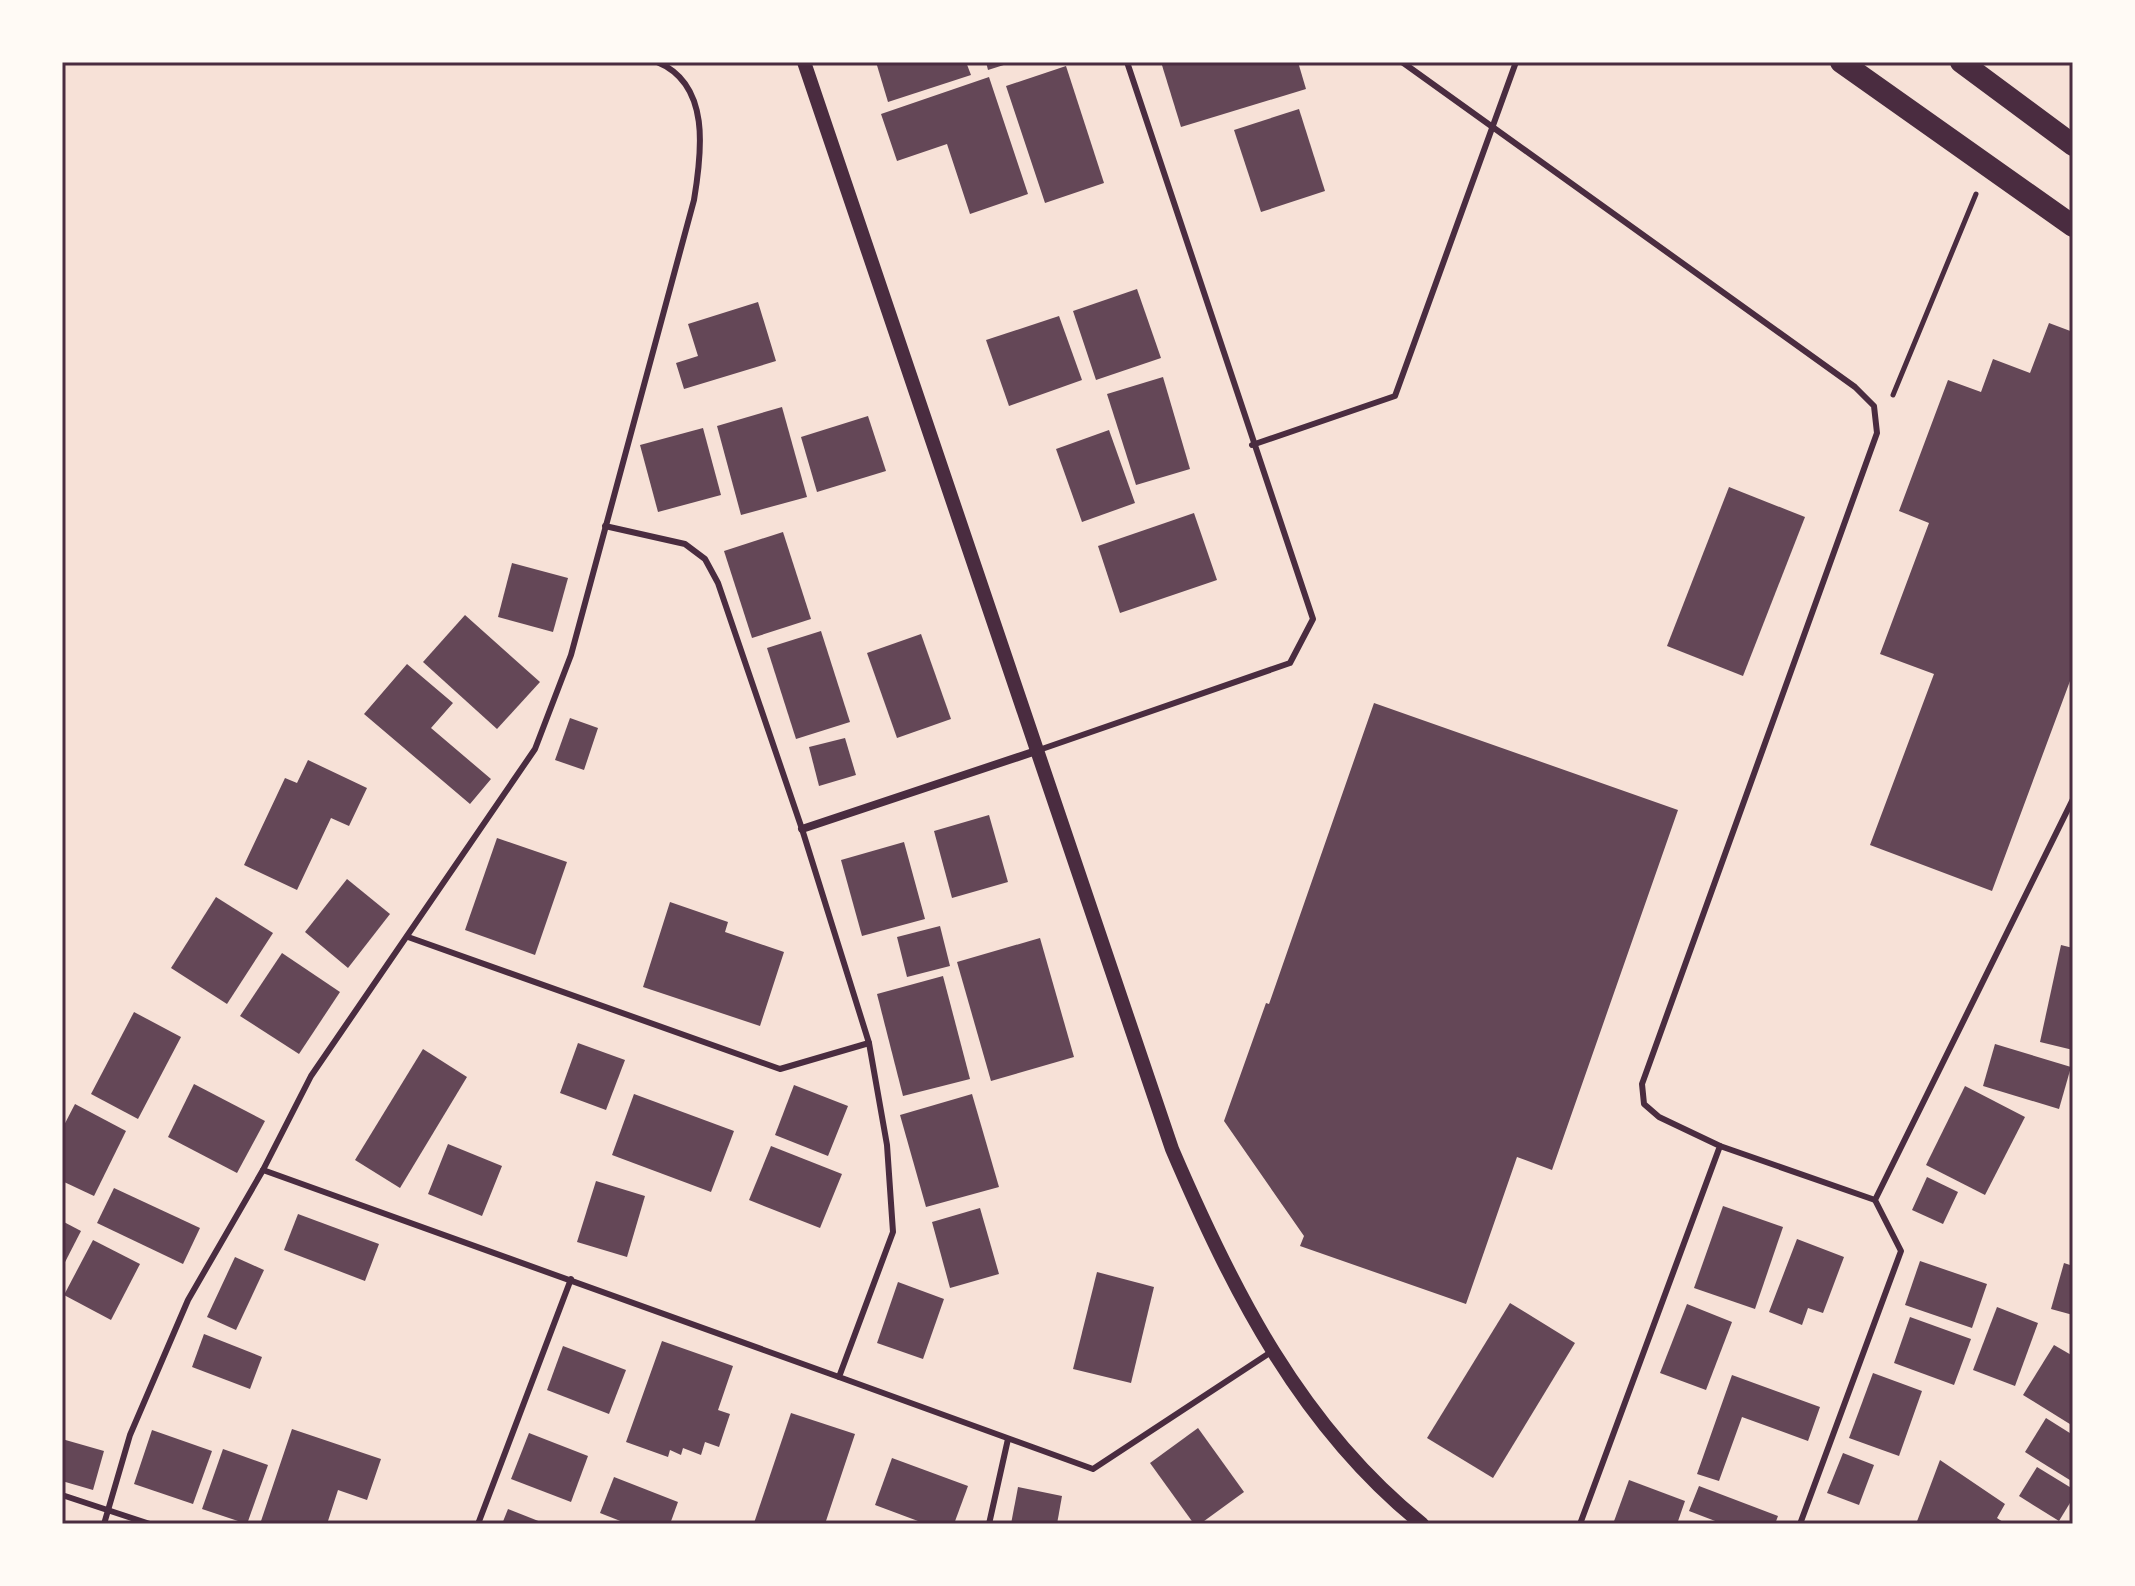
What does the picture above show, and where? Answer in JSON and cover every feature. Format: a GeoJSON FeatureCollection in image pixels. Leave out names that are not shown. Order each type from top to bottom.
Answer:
{"type":"FeatureCollection","features":[{"type":"Feature","properties":{"kind":"highway"},"geometry":{"type":"LineString","coordinates":[[1841,62],[2073,226]]}},
{"type":"Feature","properties":{"kind":"highway"},"geometry":{"type":"LineString","coordinates":[[1961,62],[2073,145]]}},
{"type":"Feature","properties":{"kind":"street"},"geometry":{"type":"LineString","coordinates":[[804,62],[1172,1149],[1215,1249],[1271,1352],[1331,1435],[1396,1503],[1422,1524]]}},
{"type":"Feature","properties":{"kind":"street"},"geometry":{"type":"LineString","coordinates":[[802,829],[1039,750]]}},
{"type":"Feature","properties":{"kind":"lane"},"geometry":{"type":"LineString","coordinates":[[104,1524],[130,1435],[188,1300],[263,1170],[311,1076],[352,1011],[408,937],[535,749],[571,655],[694,200],[702,154],[697,116],[687,82],[670,67],[657,62]]}},
{"type":"Feature","properties":{"kind":"lane"},"geometry":{"type":"LineString","coordinates":[[1039,750],[1290,663],[1313,619],[1252,445],[1127,62]]}},
{"type":"Feature","properties":{"kind":"lane"},"geometry":{"type":"LineString","coordinates":[[1402,62],[1855,387],[1874,406],[1877,433],[1642,1084],[1644,1104],[1659,1117],[1720,1146],[1875,1200],[1901,1251],[1800,1524]]}},
{"type":"Feature","properties":{"kind":"lane"},"geometry":{"type":"LineString","coordinates":[[1252,445],[1395,396],[1516,62]]}},
{"type":"Feature","properties":{"kind":"lane"},"geometry":{"type":"LineString","coordinates":[[605,526],[685,544],[705,559],[718,583],[802,829],[869,1043],[887,1145],[893,1232],[839,1377]]}},
{"type":"Feature","properties":{"kind":"lane"},"geometry":{"type":"LineString","coordinates":[[1875,1200],[2073,799]]}},
{"type":"Feature","properties":{"kind":"lane"},"geometry":{"type":"LineString","coordinates":[[408,937],[780,1069],[869,1043]]}},
{"type":"Feature","properties":{"kind":"lane"},"geometry":{"type":"LineString","coordinates":[[1580,1524],[1720,1146]]}},
{"type":"Feature","properties":{"kind":"lane"},"geometry":{"type":"LineString","coordinates":[[263,1170],[1093,1469],[1271,1352]]}},
{"type":"Feature","properties":{"kind":"lane"},"geometry":{"type":"LineString","coordinates":[[478,1524],[571,1279]]}},
{"type":"Feature","properties":{"kind":"lane"},"geometry":{"type":"LineString","coordinates":[[989,1524],[1008,1439]]}},
{"type":"Feature","properties":{"kind":"lane"},"geometry":{"type":"LineString","coordinates":[[62,1495],[150,1524]]}},
{"type":"Feature","properties":{"kind":"path"},"geometry":{"type":"LineString","coordinates":[[1877,433],[1987,166]]}},
{"type":"Feature","properties":{"kind":"building"},"geometry":{"type":"Polygon","coordinates":[[[876,62],[966,62],[971,75],[888,102],[876,62]]]}},
{"type":"Feature","properties":{"kind":"building"},"geometry":{"type":"Polygon","coordinates":[[[986,62],[1010,62],[1010,63],[988,70],[986,62]]]}},
{"type":"Feature","properties":{"kind":"building"},"geometry":{"type":"Polygon","coordinates":[[[1161,62],[1298,62],[1306,89],[1181,127],[1161,62]]]}},
{"type":"Feature","properties":{"kind":"building"},"geometry":{"type":"Polygon","coordinates":[[[1066,66],[1104,183],[1045,203],[1006,86],[1066,66]]]}},
{"type":"Feature","properties":{"kind":"building"},"geometry":{"type":"Polygon","coordinates":[[[989,77],[1028,194],[970,214],[947,144],[897,161],[881,114],[989,77]]]}},
{"type":"Feature","properties":{"kind":"building"},"geometry":{"type":"Polygon","coordinates":[[[1299,109],[1325,191],[1261,212],[1234,130],[1299,109]]]}},
{"type":"Feature","properties":{"kind":"building"},"geometry":{"type":"Polygon","coordinates":[[[1137,289],[1161,358],[1096,380],[1073,311],[1137,289]]]}},
{"type":"Feature","properties":{"kind":"building"},"geometry":{"type":"Polygon","coordinates":[[[758,302],[776,361],[684,389],[676,363],[698,356],[688,324],[758,302]]]}},
{"type":"Feature","properties":{"kind":"building"},"geometry":{"type":"Polygon","coordinates":[[[1059,316],[1082,380],[1009,406],[986,340],[1059,316]]]}},
{"type":"Feature","properties":{"kind":"building"},"geometry":{"type":"Polygon","coordinates":[[[2049,323],[2073,332],[2073,673],[1992,891],[1870,845],[1934,674],[1880,654],[1929,523],[1899,511],[1948,380],[1981,392],[1993,359],[2030,373],[2049,323]]]}},
{"type":"Feature","properties":{"kind":"building"},"geometry":{"type":"Polygon","coordinates":[[[1163,377],[1190,469],[1136,485],[1107,394],[1163,377]]]}},
{"type":"Feature","properties":{"kind":"building"},"geometry":{"type":"Polygon","coordinates":[[[782,407],[807,497],[741,515],[717,426],[782,407]]]}},
{"type":"Feature","properties":{"kind":"building"},"geometry":{"type":"Polygon","coordinates":[[[868,416],[886,471],[817,492],[801,437],[868,416]]]}},
{"type":"Feature","properties":{"kind":"building"},"geometry":{"type":"Polygon","coordinates":[[[703,428],[721,495],[658,512],[640,445],[703,428]]]}},
{"type":"Feature","properties":{"kind":"building"},"geometry":{"type":"Polygon","coordinates":[[[1109,430],[1135,503],[1082,522],[1056,449],[1109,430]]]}},
{"type":"Feature","properties":{"kind":"building"},"geometry":{"type":"Polygon","coordinates":[[[1729,487],[1805,517],[1743,676],[1667,646],[1729,487]]]}},
{"type":"Feature","properties":{"kind":"building"},"geometry":{"type":"Polygon","coordinates":[[[1194,513],[1217,580],[1120,613],[1098,546],[1194,513]]]}},
{"type":"Feature","properties":{"kind":"building"},"geometry":{"type":"Polygon","coordinates":[[[783,532],[811,619],[752,638],[724,551],[783,532]]]}},
{"type":"Feature","properties":{"kind":"building"},"geometry":{"type":"Polygon","coordinates":[[[512,563],[568,578],[553,632],[498,617],[512,563]]]}},
{"type":"Feature","properties":{"kind":"building"},"geometry":{"type":"Polygon","coordinates":[[[465,615],[540,682],[497,729],[423,662],[465,615]]]}},
{"type":"Feature","properties":{"kind":"building"},"geometry":{"type":"Polygon","coordinates":[[[821,631],[850,722],[796,739],[767,648],[821,631]]]}},
{"type":"Feature","properties":{"kind":"building"},"geometry":{"type":"Polygon","coordinates":[[[921,634],[951,719],[897,738],[867,653],[921,634]]]}},
{"type":"Feature","properties":{"kind":"building"},"geometry":{"type":"Polygon","coordinates":[[[407,664],[453,703],[431,728],[491,779],[470,804],[364,714],[407,664]]]}},
{"type":"Feature","properties":{"kind":"building"},"geometry":{"type":"Polygon","coordinates":[[[1374,703],[1678,810],[1552,1170],[1517,1157],[1466,1304],[1300,1246],[1304,1236],[1224,1121],[1266,1003],[1269,1004],[1374,703]]]}},
{"type":"Feature","properties":{"kind":"building"},"geometry":{"type":"Polygon","coordinates":[[[570,718],[598,728],[584,770],[555,760],[570,718]]]}},
{"type":"Feature","properties":{"kind":"building"},"geometry":{"type":"Polygon","coordinates":[[[845,738],[856,775],[819,786],[809,747],[845,738]]]}},
{"type":"Feature","properties":{"kind":"building"},"geometry":{"type":"Polygon","coordinates":[[[308,760],[367,788],[349,826],[331,818],[297,890],[244,865],[285,778],[297,783],[308,760]]]}},
{"type":"Feature","properties":{"kind":"building"},"geometry":{"type":"Polygon","coordinates":[[[989,815],[1008,882],[952,898],[934,831],[989,815]]]}},
{"type":"Feature","properties":{"kind":"building"},"geometry":{"type":"Polygon","coordinates":[[[497,838],[567,862],[535,955],[465,930],[497,838]]]}},
{"type":"Feature","properties":{"kind":"building"},"geometry":{"type":"Polygon","coordinates":[[[904,842],[925,919],[862,936],[841,860],[904,842]]]}},
{"type":"Feature","properties":{"kind":"building"},"geometry":{"type":"Polygon","coordinates":[[[347,879],[390,914],[348,968],[305,932],[347,879]]]}},
{"type":"Feature","properties":{"kind":"building"},"geometry":{"type":"Polygon","coordinates":[[[216,897],[273,933],[227,1004],[171,968],[216,897]]]}},
{"type":"Feature","properties":{"kind":"building"},"geometry":{"type":"Polygon","coordinates":[[[670,902],[728,922],[725,932],[784,952],[760,1026],[643,987],[670,902]]]}},
{"type":"Feature","properties":{"kind":"building"},"geometry":{"type":"Polygon","coordinates":[[[940,926],[950,966],[907,977],[897,937],[940,926]]]}},
{"type":"Feature","properties":{"kind":"building"},"geometry":{"type":"Polygon","coordinates":[[[1040,938],[1074,1057],[991,1081],[957,962],[1040,938]]]}},
{"type":"Feature","properties":{"kind":"building"},"geometry":{"type":"Polygon","coordinates":[[[2061,945],[2073,948],[2073,1050],[2040,1042],[2061,945]]]}},
{"type":"Feature","properties":{"kind":"building"},"geometry":{"type":"Polygon","coordinates":[[[282,953],[340,992],[299,1054],[240,1016],[282,953]]]}},
{"type":"Feature","properties":{"kind":"building"},"geometry":{"type":"Polygon","coordinates":[[[943,976],[970,1079],[903,1096],[877,994],[943,976]]]}},
{"type":"Feature","properties":{"kind":"building"},"geometry":{"type":"Polygon","coordinates":[[[134,1012],[181,1037],[138,1119],[91,1094],[134,1012]]]}},
{"type":"Feature","properties":{"kind":"building"},"geometry":{"type":"Polygon","coordinates":[[[578,1043],[625,1060],[606,1110],[560,1093],[578,1043]]]}},
{"type":"Feature","properties":{"kind":"building"},"geometry":{"type":"Polygon","coordinates":[[[1995,1044],[2071,1067],[2059,1109],[1983,1086],[1995,1044]]]}},
{"type":"Feature","properties":{"kind":"building"},"geometry":{"type":"Polygon","coordinates":[[[423,1049],[467,1077],[400,1188],[355,1160],[423,1049]]]}},
{"type":"Feature","properties":{"kind":"building"},"geometry":{"type":"Polygon","coordinates":[[[194,1084],[265,1121],[237,1173],[168,1137],[194,1084]]]}},
{"type":"Feature","properties":{"kind":"building"},"geometry":{"type":"Polygon","coordinates":[[[794,1085],[848,1106],[828,1156],[775,1135],[794,1085]]]}},
{"type":"Feature","properties":{"kind":"building"},"geometry":{"type":"Polygon","coordinates":[[[1965,1086],[2025,1117],[1985,1195],[1926,1165],[1965,1086]]]}},
{"type":"Feature","properties":{"kind":"building"},"geometry":{"type":"Polygon","coordinates":[[[634,1094],[734,1131],[711,1192],[612,1155],[634,1094]]]}},
{"type":"Feature","properties":{"kind":"building"},"geometry":{"type":"Polygon","coordinates":[[[972,1094],[999,1187],[926,1207],[900,1115],[972,1094]]]}},
{"type":"Feature","properties":{"kind":"building"},"geometry":{"type":"Polygon","coordinates":[[[75,1104],[126,1131],[94,1196],[62,1181],[62,1129],[75,1104]]]}},
{"type":"Feature","properties":{"kind":"building"},"geometry":{"type":"Polygon","coordinates":[[[448,1144],[502,1166],[482,1216],[428,1194],[448,1144]]]}},
{"type":"Feature","properties":{"kind":"building"},"geometry":{"type":"Polygon","coordinates":[[[771,1146],[842,1174],[820,1228],[749,1200],[771,1146]]]}},
{"type":"Feature","properties":{"kind":"building"},"geometry":{"type":"Polygon","coordinates":[[[1927,1177],[1958,1192],[1943,1224],[1912,1210],[1927,1177]]]}},
{"type":"Feature","properties":{"kind":"building"},"geometry":{"type":"Polygon","coordinates":[[[596,1181],[645,1196],[627,1257],[577,1242],[596,1181]]]}},
{"type":"Feature","properties":{"kind":"building"},"geometry":{"type":"Polygon","coordinates":[[[114,1188],[200,1228],[183,1264],[97,1223],[114,1188]]]}},
{"type":"Feature","properties":{"kind":"building"},"geometry":{"type":"Polygon","coordinates":[[[1723,1206],[1783,1227],[1755,1309],[1694,1288],[1723,1206]]]}},
{"type":"Feature","properties":{"kind":"building"},"geometry":{"type":"Polygon","coordinates":[[[980,1208],[999,1274],[950,1288],[932,1222],[980,1208]]]}},
{"type":"Feature","properties":{"kind":"building"},"geometry":{"type":"Polygon","coordinates":[[[298,1214],[379,1244],[365,1281],[284,1250],[298,1214]]]}},
{"type":"Feature","properties":{"kind":"building"},"geometry":{"type":"Polygon","coordinates":[[[62,1221],[81,1231],[62,1268],[62,1221]]]}},
{"type":"Feature","properties":{"kind":"building"},"geometry":{"type":"Polygon","coordinates":[[[1797,1239],[1844,1257],[1823,1313],[1808,1308],[1802,1325],[1769,1312],[1797,1239]]]}},
{"type":"Feature","properties":{"kind":"building"},"geometry":{"type":"Polygon","coordinates":[[[93,1240],[140,1264],[111,1320],[64,1295],[93,1240]]]}},
{"type":"Feature","properties":{"kind":"building"},"geometry":{"type":"Polygon","coordinates":[[[235,1257],[264,1270],[236,1330],[207,1317],[235,1257]]]}},
{"type":"Feature","properties":{"kind":"building"},"geometry":{"type":"Polygon","coordinates":[[[1920,1261],[1987,1284],[1972,1328],[1905,1305],[1920,1261]]]}},
{"type":"Feature","properties":{"kind":"building"},"geometry":{"type":"Polygon","coordinates":[[[2064,1263],[2073,1266],[2073,1315],[2051,1309],[2064,1263]]]}},
{"type":"Feature","properties":{"kind":"building"},"geometry":{"type":"Polygon","coordinates":[[[1097,1272],[1154,1287],[1131,1383],[1073,1369],[1097,1272]]]}},
{"type":"Feature","properties":{"kind":"building"},"geometry":{"type":"Polygon","coordinates":[[[898,1282],[944,1299],[923,1359],[877,1343],[898,1282]]]}},
{"type":"Feature","properties":{"kind":"building"},"geometry":{"type":"Polygon","coordinates":[[[1510,1303],[1575,1343],[1493,1478],[1427,1438],[1510,1303]]]}},
{"type":"Feature","properties":{"kind":"building"},"geometry":{"type":"Polygon","coordinates":[[[1687,1304],[1732,1322],[1706,1390],[1660,1373],[1687,1304]]]}},
{"type":"Feature","properties":{"kind":"building"},"geometry":{"type":"Polygon","coordinates":[[[1997,1307],[2038,1323],[2015,1386],[1973,1370],[1997,1307]]]}},
{"type":"Feature","properties":{"kind":"building"},"geometry":{"type":"Polygon","coordinates":[[[1910,1317],[1971,1339],[1954,1385],[1894,1363],[1910,1317]]]}},
{"type":"Feature","properties":{"kind":"building"},"geometry":{"type":"Polygon","coordinates":[[[204,1334],[262,1357],[250,1389],[192,1367],[204,1334]]]}},
{"type":"Feature","properties":{"kind":"building"},"geometry":{"type":"Polygon","coordinates":[[[662,1341],[733,1366],[718,1410],[730,1414],[719,1447],[705,1442],[701,1455],[683,1448],[681,1455],[670,1450],[668,1457],[626,1442],[662,1341]]]}},
{"type":"Feature","properties":{"kind":"building"},"geometry":{"type":"Polygon","coordinates":[[[2054,1345],[2073,1356],[2073,1426],[2023,1395],[2054,1345]]]}},
{"type":"Feature","properties":{"kind":"building"},"geometry":{"type":"Polygon","coordinates":[[[563,1346],[626,1370],[609,1414],[547,1390],[563,1346]]]}},
{"type":"Feature","properties":{"kind":"building"},"geometry":{"type":"Polygon","coordinates":[[[1873,1373],[1922,1391],[1899,1456],[1849,1438],[1873,1373]]]}},
{"type":"Feature","properties":{"kind":"building"},"geometry":{"type":"Polygon","coordinates":[[[1732,1375],[1820,1407],[1808,1441],[1742,1417],[1719,1481],[1697,1474],[1732,1375]]]}},
{"type":"Feature","properties":{"kind":"building"},"geometry":{"type":"Polygon","coordinates":[[[791,1413],[855,1434],[825,1524],[756,1524],[754,1523],[791,1413]]]}},
{"type":"Feature","properties":{"kind":"building"},"geometry":{"type":"Polygon","coordinates":[[[2046,1418],[2073,1435],[2073,1482],[2025,1452],[2046,1418]]]}},
{"type":"Feature","properties":{"kind":"building"},"geometry":{"type":"Polygon","coordinates":[[[1198,1428],[1244,1492],[1200,1524],[1194,1524],[1150,1463],[1198,1428]]]}},
{"type":"Feature","properties":{"kind":"building"},"geometry":{"type":"Polygon","coordinates":[[[292,1429],[381,1459],[367,1500],[338,1490],[327,1524],[260,1524],[292,1429]]]}},
{"type":"Feature","properties":{"kind":"building"},"geometry":{"type":"Polygon","coordinates":[[[152,1430],[212,1451],[193,1504],[134,1484],[152,1430]]]}},
{"type":"Feature","properties":{"kind":"building"},"geometry":{"type":"Polygon","coordinates":[[[529,1433],[588,1456],[571,1502],[511,1479],[529,1433]]]}},
{"type":"Feature","properties":{"kind":"building"},"geometry":{"type":"Polygon","coordinates":[[[62,1439],[104,1451],[93,1490],[62,1481],[62,1439]]]}},
{"type":"Feature","properties":{"kind":"building"},"geometry":{"type":"Polygon","coordinates":[[[223,1449],[268,1465],[247,1524],[202,1509],[223,1449]]]}},
{"type":"Feature","properties":{"kind":"building"},"geometry":{"type":"Polygon","coordinates":[[[1843,1453],[1874,1465],[1859,1505],[1827,1493],[1843,1453]]]}},
{"type":"Feature","properties":{"kind":"building"},"geometry":{"type":"Polygon","coordinates":[[[892,1458],[968,1486],[954,1524],[926,1524],[875,1505],[892,1458]]]}},
{"type":"Feature","properties":{"kind":"building"},"geometry":{"type":"Polygon","coordinates":[[[1940,1460],[2005,1504],[1997,1518],[2006,1524],[1916,1524],[1940,1460]]]}},
{"type":"Feature","properties":{"kind":"building"},"geometry":{"type":"Polygon","coordinates":[[[2037,1467],[2073,1489],[2073,1498],[2059,1521],[2019,1496],[2037,1467]]]}},
{"type":"Feature","properties":{"kind":"building"},"geometry":{"type":"Polygon","coordinates":[[[614,1477],[678,1502],[670,1524],[628,1524],[600,1513],[614,1477]]]}},
{"type":"Feature","properties":{"kind":"building"},"geometry":{"type":"Polygon","coordinates":[[[1629,1480],[1685,1501],[1677,1524],[1613,1524],[1629,1480]]]}},
{"type":"Feature","properties":{"kind":"building"},"geometry":{"type":"Polygon","coordinates":[[[1699,1486],[1778,1516],[1775,1524],[1723,1524],[1689,1511],[1699,1486]]]}},
{"type":"Feature","properties":{"kind":"building"},"geometry":{"type":"Polygon","coordinates":[[[1018,1487],[1062,1496],[1057,1524],[1011,1524],[1018,1487]]]}},
{"type":"Feature","properties":{"kind":"building"},"geometry":{"type":"Polygon","coordinates":[[[508,1509],[546,1524],[502,1524],[508,1509]]]}}]}
